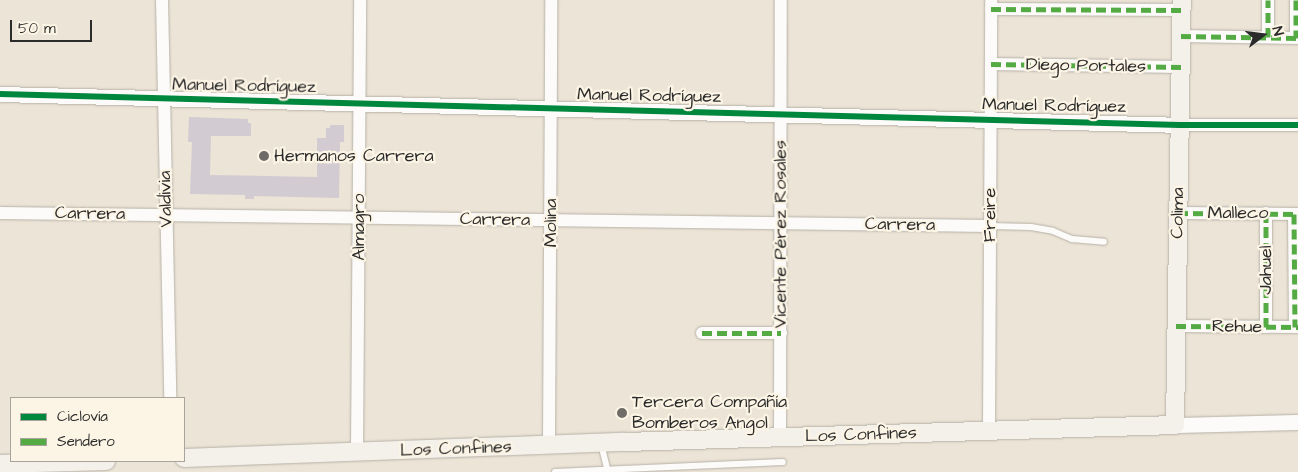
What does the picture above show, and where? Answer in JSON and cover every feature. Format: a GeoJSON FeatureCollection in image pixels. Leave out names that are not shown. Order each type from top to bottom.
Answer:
{"type":"FeatureCollection","features":[{"type":"Feature","properties":{"kind":"main road","name":"Colima"},"geometry":{"type":"LineString","coordinates":[[1174,425],[1182,5]]}},
{"type":"Feature","properties":{"kind":"main road","name":"Los Confines"},"geometry":{"type":"LineString","coordinates":[[185,458],[357,454],[600,443],[1174,425]]}},
{"type":"Feature","properties":{"kind":"main road"},"geometry":{"type":"LineString","coordinates":[[0,464],[46,462]]}},
{"type":"Feature","properties":{"kind":"main road"},"geometry":{"type":"LineString","coordinates":[[20,472],[46,462]]}},
{"type":"Feature","properties":{"kind":"street","name":"Valdivia"},"geometry":{"type":"LineString","coordinates":[[162,0],[170,397]]}},
{"type":"Feature","properties":{"kind":"street","name":"Almagro"},"geometry":{"type":"LineString","coordinates":[[357,454],[360,0]]}},
{"type":"Feature","properties":{"kind":"street","name":"Molina"},"geometry":{"type":"LineString","coordinates":[[549,445],[552,0]]}},
{"type":"Feature","properties":{"kind":"street","name":"Vicente Pérez Rosales"},"geometry":{"type":"LineString","coordinates":[[780,437],[781,0]]}},
{"type":"Feature","properties":{"kind":"street"},"geometry":{"type":"LineString","coordinates":[[1268,0],[1268,37]]}},
{"type":"Feature","properties":{"kind":"street"},"geometry":{"type":"LineString","coordinates":[[1181,36],[1297,38],[1296,0]]}},
{"type":"Feature","properties":{"kind":"street"},"geometry":{"type":"LineString","coordinates":[[991,4],[1182,5]]}},
{"type":"Feature","properties":{"kind":"street","name":"Freire"},"geometry":{"type":"LineString","coordinates":[[989,431],[991,4]]}},
{"type":"Feature","properties":{"kind":"street","name":"Diego Portales"},"geometry":{"type":"LineString","coordinates":[[991,64],[1180,67]]}},
{"type":"Feature","properties":{"kind":"street","name":"Manuel Rodríguez"},"geometry":{"type":"LineString","coordinates":[[0,94],[991,120],[1298,125]]}},
{"type":"Feature","properties":{"kind":"street","name":"Carrera"},"geometry":{"type":"LineString","coordinates":[[0,213],[990,226]]}},
{"type":"Feature","properties":{"kind":"street","name":"Malleco"},"geometry":{"type":"LineString","coordinates":[[1178,213],[1296,214]]}},
{"type":"Feature","properties":{"kind":"street","name":"Jahuel"},"geometry":{"type":"LineString","coordinates":[[1266,214],[1266,327]]}},
{"type":"Feature","properties":{"kind":"street","name":"Jahuel"},"geometry":{"type":"LineString","coordinates":[[1296,214],[1296,327]]}},
{"type":"Feature","properties":{"kind":"street","name":"Rehue"},"geometry":{"type":"LineString","coordinates":[[1176,326],[1296,327]]}},
{"type":"Feature","properties":{"kind":"street"},"geometry":{"type":"LineString","coordinates":[[702,333],[780,333]]}},
{"type":"Feature","properties":{"kind":"street","name":"Los Confines"},"geometry":{"type":"LineString","coordinates":[[1174,425],[1298,422]]}},
{"type":"Feature","properties":{"kind":"lane"},"geometry":{"type":"LineString","coordinates":[[990,226],[1042,228],[1072,239],[1104,242]]}},
{"type":"Feature","properties":{"kind":"lane"},"geometry":{"type":"LineString","coordinates":[[600,443],[608,471]]}},
{"type":"Feature","properties":{"kind":"lane"},"geometry":{"type":"LineString","coordinates":[[555,472],[782,462]]}},
{"type":"Feature","properties":{"kind":"building"},"geometry":{"type":"Polygon","coordinates":[[[189,117],[248,119],[248,123],[251,123],[251,136],[211,136],[210,175],[317,177],[317,138],[326,138],[326,128],[330,128],[330,125],[344,125],[344,142],[340,142],[339,198],[254,196],[254,199],[245,199],[245,195],[190,194],[192,142],[188,142],[189,117]]]}},
{"type":"Feature","properties":{"kind":"marked path"},"geometry":{"type":"LineString","coordinates":[[1268,0],[1268,37]]}},
{"type":"Feature","properties":{"kind":"marked path"},"geometry":{"type":"LineString","coordinates":[[1296,0],[1296,38]]}},
{"type":"Feature","properties":{"kind":"marked path"},"geometry":{"type":"LineString","coordinates":[[991,9],[1181,10]]}},
{"type":"Feature","properties":{"kind":"marked path"},"geometry":{"type":"LineString","coordinates":[[1181,36],[1298,38]]}},
{"type":"Feature","properties":{"kind":"marked path"},"geometry":{"type":"LineString","coordinates":[[991,64],[1181,67]]}},
{"type":"Feature","properties":{"kind":"marked path"},"geometry":{"type":"LineString","coordinates":[[1178,213],[1298,214]]}},
{"type":"Feature","properties":{"kind":"marked path"},"geometry":{"type":"LineString","coordinates":[[1266,213],[1266,327]]}},
{"type":"Feature","properties":{"kind":"marked path"},"geometry":{"type":"LineString","coordinates":[[1294,214],[1295,327]]}},
{"type":"Feature","properties":{"kind":"marked path"},"geometry":{"type":"LineString","coordinates":[[1176,326],[1298,327]]}},
{"type":"Feature","properties":{"kind":"marked path"},"geometry":{"type":"LineString","coordinates":[[702,333],[781,333]]}},
{"type":"Feature","properties":{"kind":"cycle path"},"geometry":{"type":"LineString","coordinates":[[0,94],[1180,125],[1298,125]]}},
{"type":"Feature","properties":{"kind":"place","name":"Hermanos Carrera"},"geometry":{"type":"Point","coordinates":[264,156]}},
{"type":"Feature","properties":{"kind":"place","name":"Tercera Compañía Bomberos Angol"},"geometry":{"type":"Point","coordinates":[622,413]}}]}
